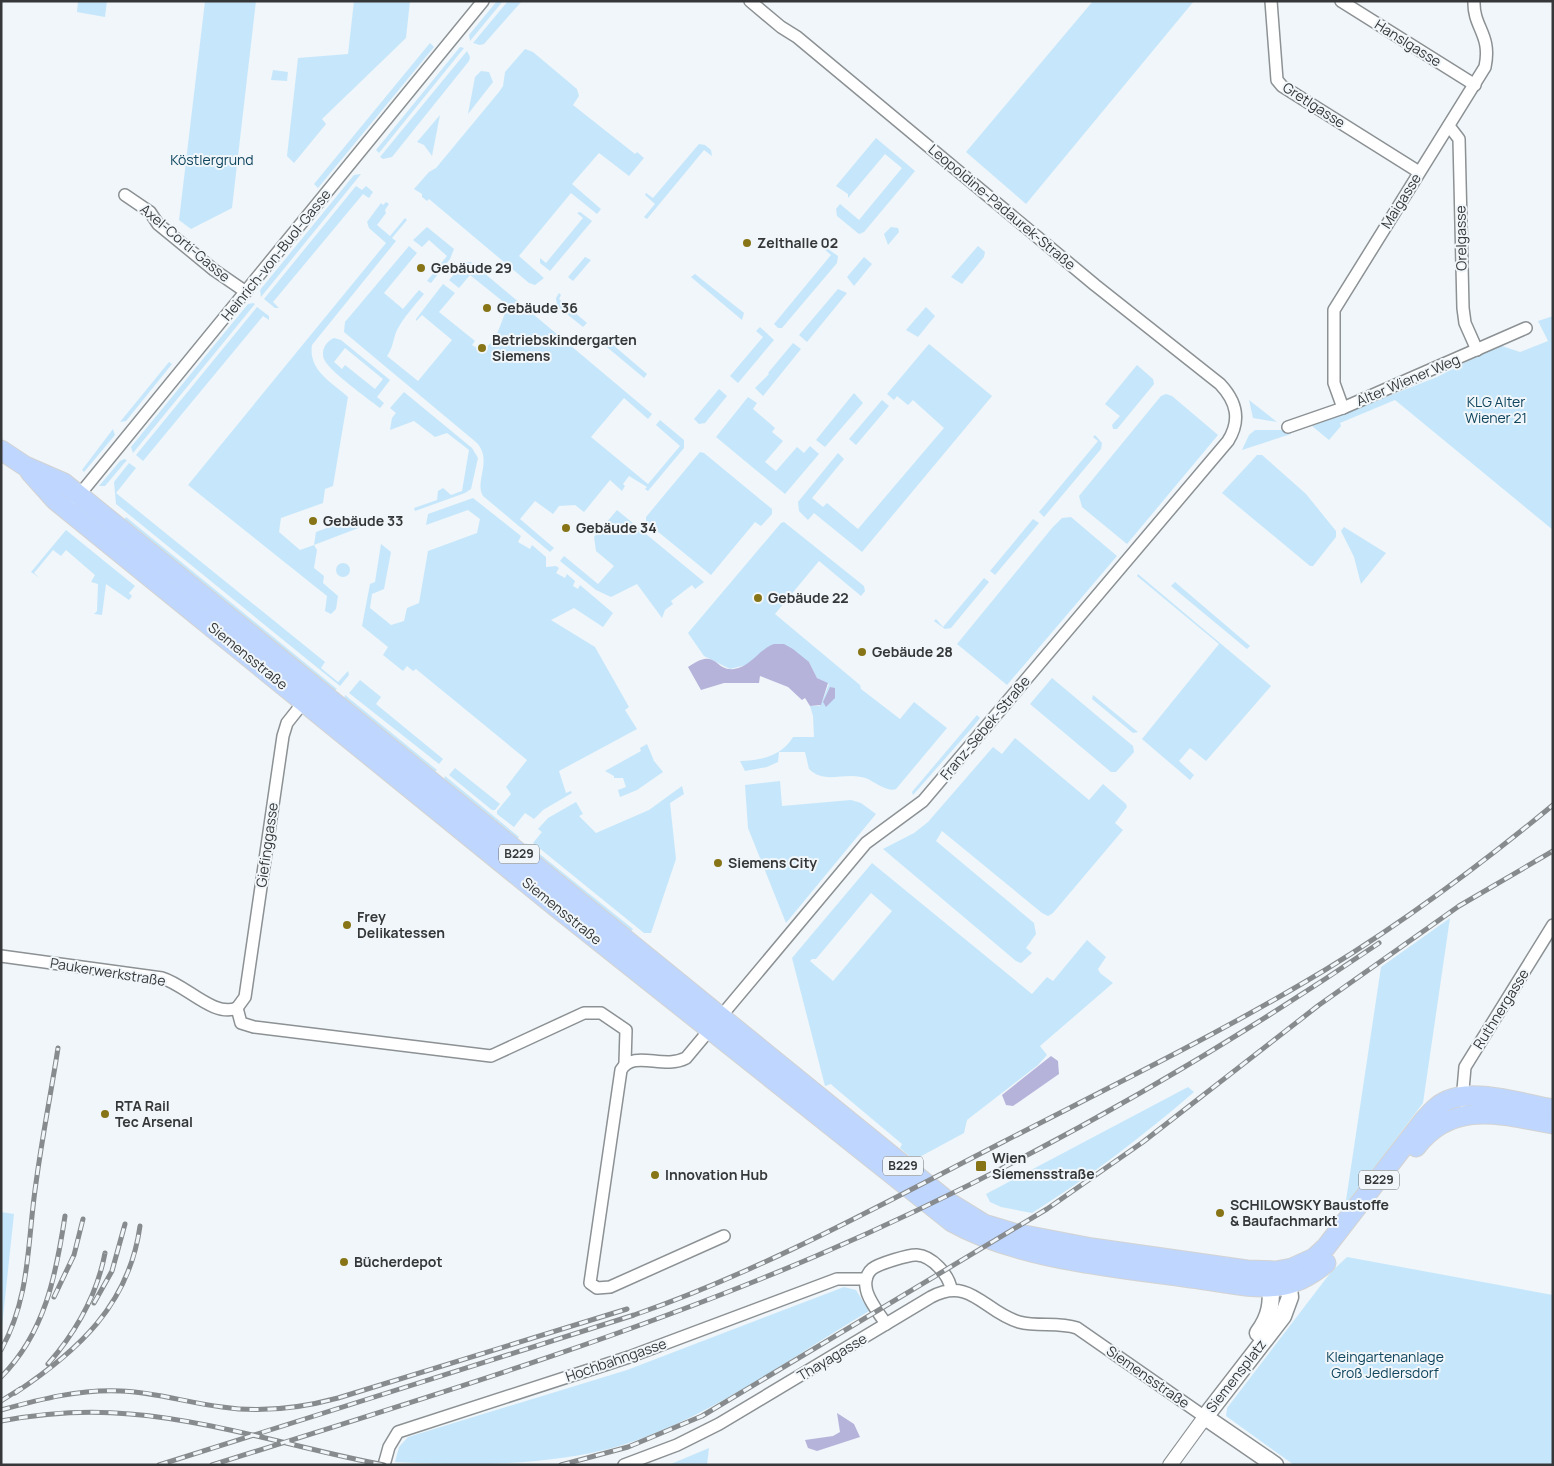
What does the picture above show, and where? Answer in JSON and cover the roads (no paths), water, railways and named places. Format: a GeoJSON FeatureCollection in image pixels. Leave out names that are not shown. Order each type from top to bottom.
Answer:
{"type":"FeatureCollection","features":[{"type":"Feature","properties":{"kind":"main road","name":"Siemensstraße"},"geometry":{"type":"LineString","coordinates":[[1,450],[25,466],[55,500],[73,502],[716,1024],[950,1203],[997,1236],[1238,1269],[1279,1278]]}},
{"type":"Feature","properties":{"kind":"main road","name":"B229"},"geometry":{"type":"LineString","coordinates":[[1279,1278],[1306,1262],[1326,1247],[1431,1112],[1448,1100],[1462,1096],[1488,1097],[1553,1109]]}},
{"type":"Feature","properties":{"kind":"main road","name":"B229"},"geometry":{"type":"LineString","coordinates":[[1279,1278],[1311,1274],[1338,1251],[1429,1132],[1443,1123],[1463,1115],[1488,1113],[1553,1124]]}},
{"type":"Feature","properties":{"kind":"main road","name":"Siemensplatz"},"geometry":{"type":"LineString","coordinates":[[1205,1417],[1280,1320],[1289,1301],[1279,1278]]}},
{"type":"Feature","properties":{"kind":"main road","name":"Siemensstraße"},"geometry":{"type":"LineString","coordinates":[[1205,1417],[1275,1465]]}},
{"type":"Feature","properties":{"kind":"street","name":"Heinrich-von-Buol-Gasse"},"geometry":{"type":"LineString","coordinates":[[73,502],[483,1]]}},
{"type":"Feature","properties":{"kind":"street","name":"Leopoldine-Padaurek-Straße"},"geometry":{"type":"LineString","coordinates":[[750,1],[944,157],[1110,298],[1220,384],[1230,395],[1235,406],[1236,424]]}},
{"type":"Feature","properties":{"kind":"street","name":"Gretlgasse"},"geometry":{"type":"LineString","coordinates":[[1271,1],[1277,80],[1282,86],[1419,172]]}},
{"type":"Feature","properties":{"kind":"street","name":"Hanslgasse"},"geometry":{"type":"LineString","coordinates":[[1341,1],[1475,85]]}},
{"type":"Feature","properties":{"kind":"street","name":"Maigasse"},"geometry":{"type":"LineString","coordinates":[[1343,408],[1334,383],[1334,310],[1485,67],[1488,52],[1474,1]]}},
{"type":"Feature","properties":{"kind":"street","name":"Orelgasse"},"geometry":{"type":"LineString","coordinates":[[1450,126],[1459,139],[1463,308],[1465,323],[1477,350]]}},
{"type":"Feature","properties":{"kind":"street","name":"Axel-Corti-Gasse"},"geometry":{"type":"LineString","coordinates":[[125,195],[150,212],[158,224],[214,270],[246,292]]}},
{"type":"Feature","properties":{"kind":"street","name":"Alter Wiener Weg"},"geometry":{"type":"LineString","coordinates":[[1288,427],[1343,408],[1526,328]]}},
{"type":"Feature","properties":{"kind":"street","name":"Franz-Sebek-Straße"},"geometry":{"type":"LineString","coordinates":[[625,1063],[637,1060],[660,1063],[678,1062],[686,1058],[866,843],[923,801],[1228,441],[1236,424]]}},
{"type":"Feature","properties":{"kind":"street","name":"Giefinggasse"},"geometry":{"type":"LineString","coordinates":[[237,1008],[245,997],[283,736],[288,723],[310,695]]}},
{"type":"Feature","properties":{"kind":"street","name":"Ruthnergasse"},"geometry":{"type":"LineString","coordinates":[[1463,1115],[1462,1096],[1465,1067],[1553,926]]}},
{"type":"Feature","properties":{"kind":"street","name":"Paukerwerkstraße"},"geometry":{"type":"LineString","coordinates":[[1,956],[162,978],[182,986],[218,1009],[228,1011],[237,1008]]}},
{"type":"Feature","properties":{"kind":"street"},"geometry":{"type":"LineString","coordinates":[[237,1008],[241,1023],[254,1026],[491,1056],[584,1013],[601,1013],[626,1030],[625,1063],[621,1070],[590,1283],[597,1288],[610,1287],[724,1236]]}},
{"type":"Feature","properties":{"kind":"street"},"geometry":{"type":"LineString","coordinates":[[886,1324],[867,1294],[866,1279],[873,1268],[916,1255],[938,1267],[946,1275],[951,1289]]}},
{"type":"Feature","properties":{"kind":"street","name":"Hochbahngasse"},"geometry":{"type":"LineString","coordinates":[[384,1465],[389,1447],[398,1432],[629,1357],[837,1279],[866,1279]]}},
{"type":"Feature","properties":{"kind":"street","name":"Siemensstraße"},"geometry":{"type":"LineString","coordinates":[[951,1289],[972,1294],[1011,1319],[1026,1323],[1077,1328],[1205,1417]]}},
{"type":"Feature","properties":{"kind":"street","name":"Thayagasse"},"geometry":{"type":"LineString","coordinates":[[624,1465],[677,1445],[719,1424],[936,1294],[951,1289]]}},
{"type":"Feature","properties":{"kind":"street"},"geometry":{"type":"LineString","coordinates":[[1170,1465],[1205,1417]]}},
{"type":"Feature","properties":{"kind":"railway"},"geometry":{"type":"LineString","coordinates":[[159,1465],[634,1315],[729,1278],[776,1257],[1152,1066],[1298,986],[1365,945],[1429,901],[1553,805]]}},
{"type":"Feature","properties":{"kind":"railway"},"geometry":{"type":"LineString","coordinates":[[561,1465],[628,1447],[702,1416],[1047,1209],[1143,1142],[1319,1005],[1459,906],[1553,851]]}},
{"type":"Feature","properties":{"kind":"railway"},"geometry":{"type":"LineString","coordinates":[[212,1465],[440,1393],[592,1342],[742,1286],[890,1223],[1034,1152],[1175,1073],[1312,988],[1379,943]]}},
{"type":"Feature","properties":{"kind":"railway"},"geometry":{"type":"LineString","coordinates":[[1,1350],[11,1330],[23,1289],[38,1166],[58,1048]]}},
{"type":"Feature","properties":{"kind":"railway"},"geometry":{"type":"LineString","coordinates":[[1,1377],[28,1342],[46,1302],[57,1260],[65,1216]]}},
{"type":"Feature","properties":{"kind":"railway"},"geometry":{"type":"LineString","coordinates":[[54,1297],[74,1255],[83,1219]]}},
{"type":"Feature","properties":{"kind":"railway"},"geometry":{"type":"LineString","coordinates":[[94,1303],[112,1271],[125,1224]]}},
{"type":"Feature","properties":{"kind":"railway"},"geometry":{"type":"LineString","coordinates":[[15,1393],[60,1360],[97,1323],[125,1280],[134,1254],[140,1226]]}},
{"type":"Feature","properties":{"kind":"railway"},"geometry":{"type":"LineString","coordinates":[[48,1364],[68,1339],[84,1312],[97,1284],[105,1253]]}},
{"type":"Feature","properties":{"kind":"railway"},"geometry":{"type":"LineString","coordinates":[[1,1410],[61,1396],[106,1391],[146,1393],[237,1409],[295,1407],[338,1398],[627,1309]]}},
{"type":"Feature","properties":{"kind":"railway"},"geometry":{"type":"LineString","coordinates":[[1,1401],[20,1389]]}},
{"type":"Feature","properties":{"kind":"railway"},"geometry":{"type":"LineString","coordinates":[[1,1421],[49,1414],[82,1412],[130,1414],[226,1429],[384,1465]]}},
{"type":"Feature","properties":{"kind":"place","name":"Zelthalle 02"},"geometry":{"type":"Point","coordinates":[747,243]}},
{"type":"Feature","properties":{"kind":"place","name":"Gebäude 29"},"geometry":{"type":"Point","coordinates":[421,268]}},
{"type":"Feature","properties":{"kind":"place","name":"Gebäude 36"},"geometry":{"type":"Point","coordinates":[487,308]}},
{"type":"Feature","properties":{"kind":"place","name":"Betriebskindergarten Siemens"},"geometry":{"type":"Point","coordinates":[482,348]}},
{"type":"Feature","properties":{"kind":"place","name":"Gebäude 33"},"geometry":{"type":"Point","coordinates":[313,521]}},
{"type":"Feature","properties":{"kind":"place","name":"Gebäude 34"},"geometry":{"type":"Point","coordinates":[566,528]}},
{"type":"Feature","properties":{"kind":"place","name":"Gebäude 22"},"geometry":{"type":"Point","coordinates":[758,598]}},
{"type":"Feature","properties":{"kind":"place","name":"Gebäude 28"},"geometry":{"type":"Point","coordinates":[862,652]}},
{"type":"Feature","properties":{"kind":"place","name":"Siemens City"},"geometry":{"type":"Point","coordinates":[718,863]}},
{"type":"Feature","properties":{"kind":"place","name":"Frey Delikatessen"},"geometry":{"type":"Point","coordinates":[347,925]}},
{"type":"Feature","properties":{"kind":"place","name":"RTA Rail Tec Arsenal"},"geometry":{"type":"Point","coordinates":[105,1114]}},
{"type":"Feature","properties":{"kind":"place","name":"Wien Siemensstraße"},"geometry":{"type":"Point","coordinates":[981,1166]}},
{"type":"Feature","properties":{"kind":"place","name":"Innovation Hub"},"geometry":{"type":"Point","coordinates":[655,1175]}},
{"type":"Feature","properties":{"kind":"place","name":"SCHILOWSKY Baustoffe & Baufachmarkt"},"geometry":{"type":"Point","coordinates":[1220,1213]}},
{"type":"Feature","properties":{"kind":"place","name":"Bücherdepot"},"geometry":{"type":"Point","coordinates":[344,1262]}},
{"type":"Feature","properties":{"kind":"park label","name":"Köstlergrund"},"geometry":{"type":"Point","coordinates":[212,160]}},
{"type":"Feature","properties":{"kind":"park label","name":"KLG Alter Wiener 21"},"geometry":{"type":"Point","coordinates":[1496,410]}},
{"type":"Feature","properties":{"kind":"park label","name":"Kleingartenanlage Groß Jedlersdorf"},"geometry":{"type":"Point","coordinates":[1385,1365]}}]}
